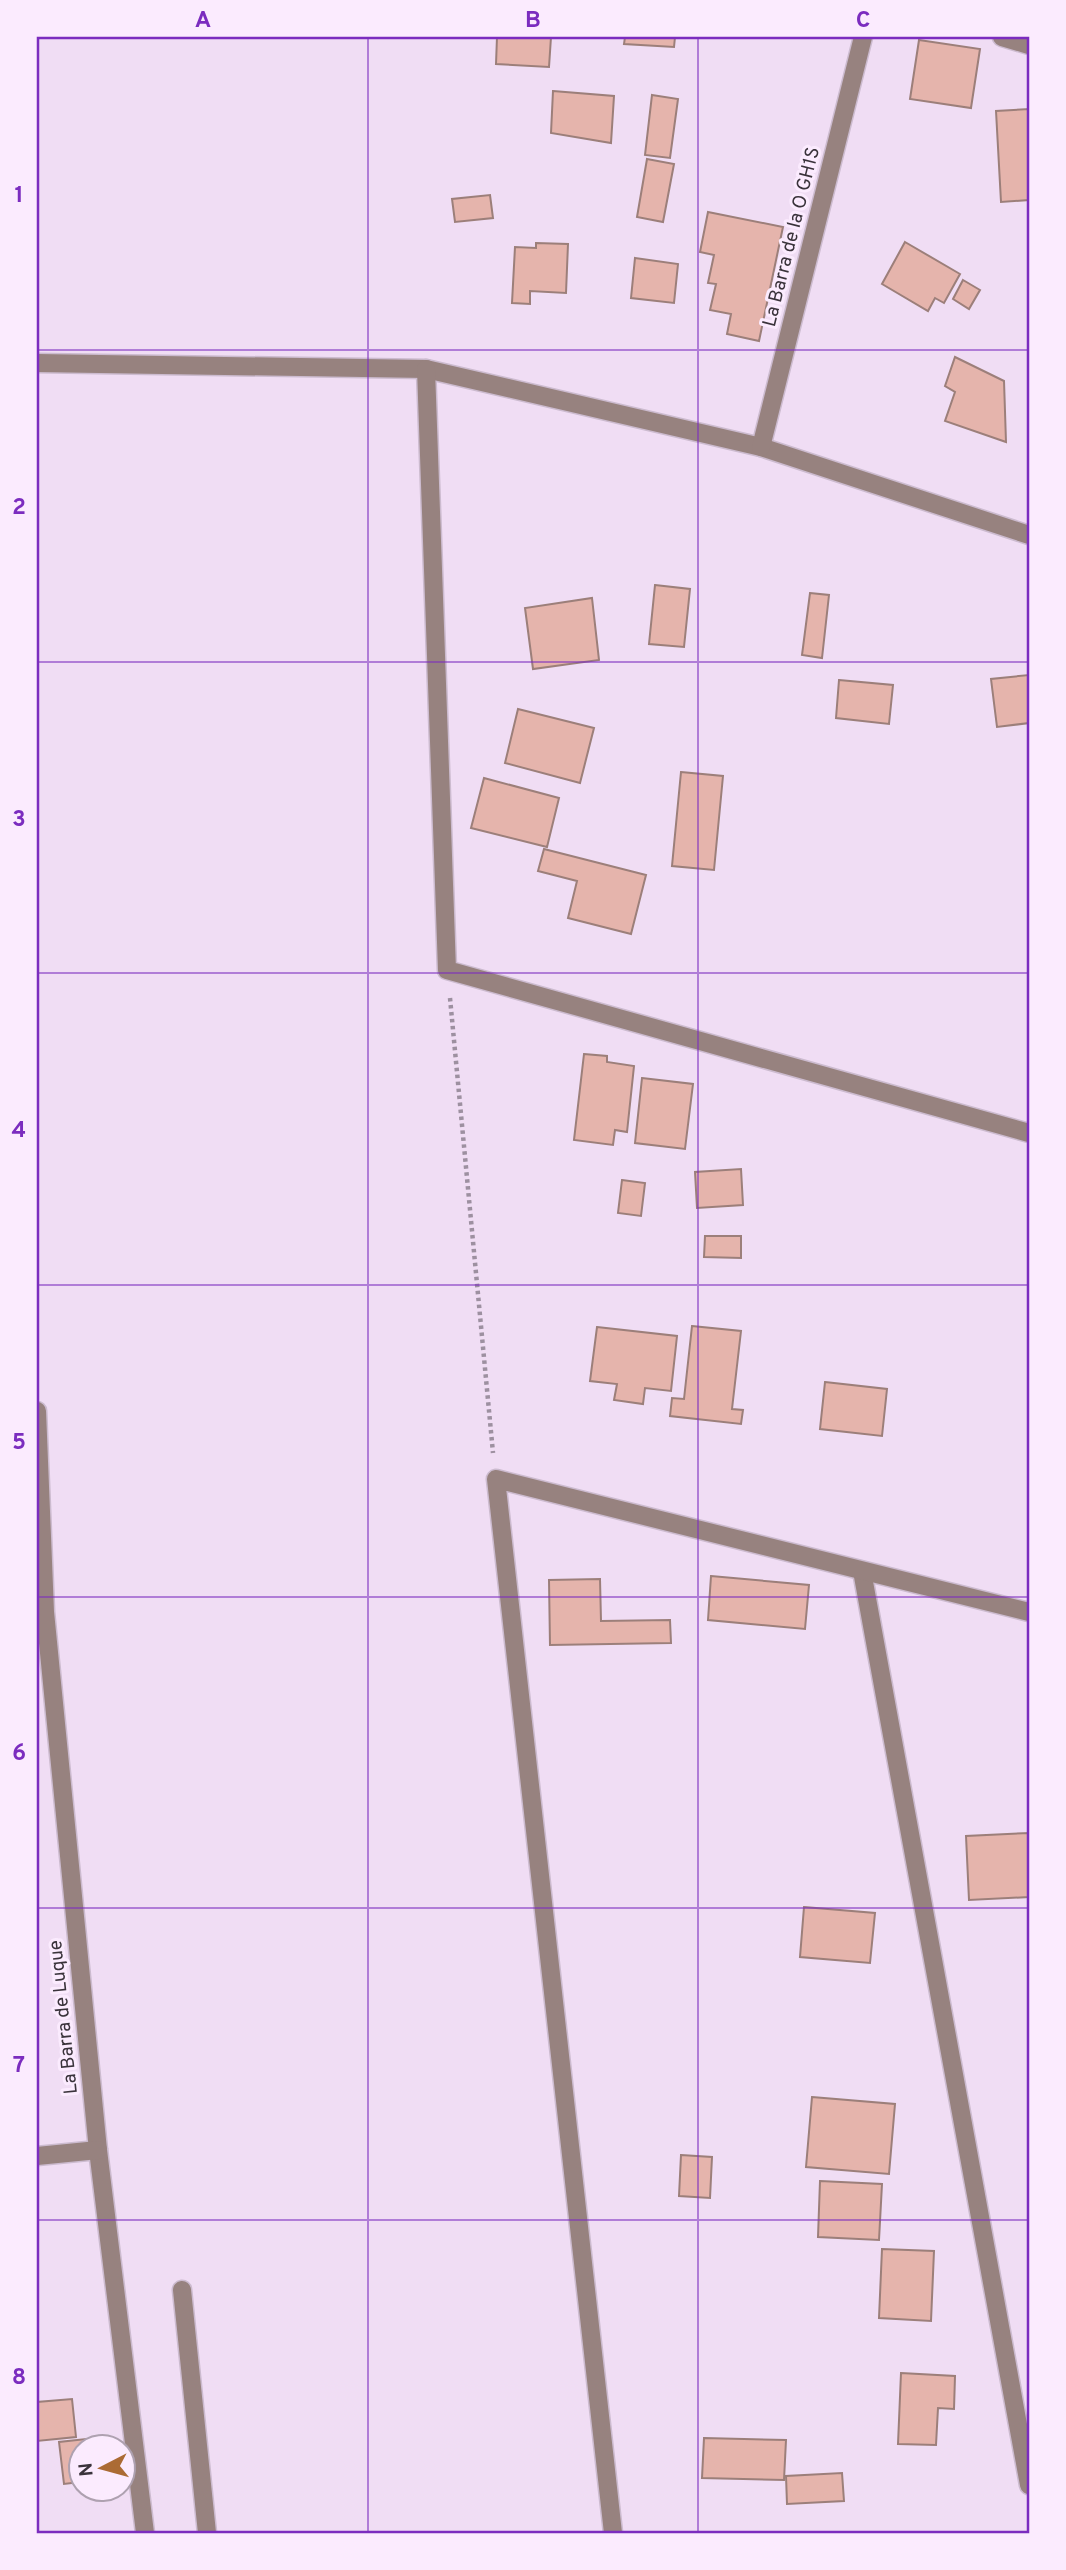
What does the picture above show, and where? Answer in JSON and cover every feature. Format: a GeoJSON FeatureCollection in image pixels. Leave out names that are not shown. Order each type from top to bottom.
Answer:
{"type":"FeatureCollection","features":[{"type":"Feature","properties":{"kind":"street","name":"La Barra de la O GH1S"},"geometry":{"type":"LineString","coordinates":[[761,447],[863,37]]}},
{"type":"Feature","properties":{"kind":"street"},"geometry":{"type":"LineString","coordinates":[[1002,37],[1029,46]]}},
{"type":"Feature","properties":{"kind":"street"},"geometry":{"type":"LineString","coordinates":[[37,363],[426,369],[761,447],[1029,536]]}},
{"type":"Feature","properties":{"kind":"street"},"geometry":{"type":"LineString","coordinates":[[426,369],[447,970],[1029,1133]]}},
{"type":"Feature","properties":{"kind":"street","name":"La Barra de Luque"},"geometry":{"type":"LineString","coordinates":[[37,1411],[45,1612],[98,2150],[145,2533]]}},
{"type":"Feature","properties":{"kind":"street"},"geometry":{"type":"LineString","coordinates":[[612,2533],[496,1479],[1029,1612]]}},
{"type":"Feature","properties":{"kind":"street"},"geometry":{"type":"LineString","coordinates":[[862,1571],[1029,2486]]}},
{"type":"Feature","properties":{"kind":"street"},"geometry":{"type":"LineString","coordinates":[[37,2156],[98,2150]]}},
{"type":"Feature","properties":{"kind":"street"},"geometry":{"type":"LineString","coordinates":[[182,2290],[207,2533]]}},
{"type":"Feature","properties":{"kind":"path"},"geometry":{"type":"LineString","coordinates":[[447,970],[496,1479]]}},
{"type":"Feature","properties":{"kind":"building"},"geometry":{"type":"Polygon","coordinates":[[[497,37],[551,37],[549,67],[496,64],[497,37]]]}},
{"type":"Feature","properties":{"kind":"building"},"geometry":{"type":"Polygon","coordinates":[[[625,37],[675,37],[674,47],[624,44],[625,37]]]}},
{"type":"Feature","properties":{"kind":"building"},"geometry":{"type":"Polygon","coordinates":[[[919,40],[980,49],[971,108],[910,99],[919,40]]]}},
{"type":"Feature","properties":{"kind":"building"},"geometry":{"type":"Polygon","coordinates":[[[553,91],[614,96],[611,143],[551,133],[553,91]]]}},
{"type":"Feature","properties":{"kind":"building"},"geometry":{"type":"Polygon","coordinates":[[[652,95],[678,99],[670,158],[645,155],[652,95]]]}},
{"type":"Feature","properties":{"kind":"building"},"geometry":{"type":"Polygon","coordinates":[[[1029,109],[1029,200],[1001,202],[996,111],[1029,109]]]}},
{"type":"Feature","properties":{"kind":"building"},"geometry":{"type":"Polygon","coordinates":[[[647,159],[674,164],[663,222],[637,217],[647,159]]]}},
{"type":"Feature","properties":{"kind":"building"},"geometry":{"type":"Polygon","coordinates":[[[490,195],[493,218],[455,222],[452,199],[490,195]]]}},
{"type":"Feature","properties":{"kind":"building"},"geometry":{"type":"Polygon","coordinates":[[[708,212],[783,227],[759,341],[727,334],[731,314],[710,310],[716,284],[708,283],[714,255],[700,252],[708,212]]]}},
{"type":"Feature","properties":{"kind":"building"},"geometry":{"type":"Polygon","coordinates":[[[905,242],[960,274],[944,303],[935,298],[928,311],[882,284],[905,242]]]}},
{"type":"Feature","properties":{"kind":"building"},"geometry":{"type":"Polygon","coordinates":[[[536,243],[568,244],[566,293],[530,291],[530,304],[512,303],[515,247],[536,248],[536,243]]]}},
{"type":"Feature","properties":{"kind":"building"},"geometry":{"type":"Polygon","coordinates":[[[635,258],[678,264],[674,303],[631,298],[635,258]]]}},
{"type":"Feature","properties":{"kind":"building"},"geometry":{"type":"Polygon","coordinates":[[[963,280],[980,290],[969,309],[953,299],[963,280]]]}},
{"type":"Feature","properties":{"kind":"building"},"geometry":{"type":"Polygon","coordinates":[[[955,357],[1004,381],[1006,442],[945,421],[955,392],[945,386],[955,357]]]}},
{"type":"Feature","properties":{"kind":"building"},"geometry":{"type":"Polygon","coordinates":[[[655,585],[690,589],[684,647],[649,644],[655,585]]]}},
{"type":"Feature","properties":{"kind":"building"},"geometry":{"type":"Polygon","coordinates":[[[810,593],[829,595],[822,658],[802,655],[810,593]]]}},
{"type":"Feature","properties":{"kind":"building"},"geometry":{"type":"Polygon","coordinates":[[[592,598],[599,660],[533,669],[525,608],[592,598]]]}},
{"type":"Feature","properties":{"kind":"building"},"geometry":{"type":"Polygon","coordinates":[[[1029,675],[1029,723],[997,727],[991,679],[1029,675]]]}},
{"type":"Feature","properties":{"kind":"building"},"geometry":{"type":"Polygon","coordinates":[[[839,680],[893,685],[889,724],[836,718],[839,680]]]}},
{"type":"Feature","properties":{"kind":"building"},"geometry":{"type":"Polygon","coordinates":[[[518,709],[594,728],[580,783],[505,763],[518,709]]]}},
{"type":"Feature","properties":{"kind":"building"},"geometry":{"type":"Polygon","coordinates":[[[681,772],[723,776],[714,870],[672,866],[681,772]]]}},
{"type":"Feature","properties":{"kind":"building"},"geometry":{"type":"Polygon","coordinates":[[[484,778],[559,798],[547,847],[471,828],[484,778]]]}},
{"type":"Feature","properties":{"kind":"building"},"geometry":{"type":"Polygon","coordinates":[[[544,849],[646,875],[631,934],[568,918],[577,881],[538,871],[544,849]]]}},
{"type":"Feature","properties":{"kind":"building"},"geometry":{"type":"Polygon","coordinates":[[[584,1054],[607,1056],[607,1062],[634,1066],[627,1132],[615,1130],[613,1145],[574,1140],[584,1054]]]}},
{"type":"Feature","properties":{"kind":"building"},"geometry":{"type":"Polygon","coordinates":[[[642,1078],[693,1084],[685,1149],[635,1143],[642,1078]]]}},
{"type":"Feature","properties":{"kind":"building"},"geometry":{"type":"Polygon","coordinates":[[[741,1169],[743,1205],[697,1208],[695,1172],[741,1169]]]}},
{"type":"Feature","properties":{"kind":"building"},"geometry":{"type":"Polygon","coordinates":[[[622,1180],[645,1183],[641,1216],[618,1213],[622,1180]]]}},
{"type":"Feature","properties":{"kind":"building"},"geometry":{"type":"Polygon","coordinates":[[[705,1236],[741,1236],[741,1258],[704,1257],[705,1236]]]}},
{"type":"Feature","properties":{"kind":"building"},"geometry":{"type":"Polygon","coordinates":[[[692,1326],[741,1331],[732,1409],[743,1410],[741,1424],[670,1416],[672,1398],[684,1399],[692,1326]]]}},
{"type":"Feature","properties":{"kind":"building"},"geometry":{"type":"Polygon","coordinates":[[[597,1327],[677,1336],[671,1391],[645,1388],[643,1404],[614,1400],[617,1384],[590,1381],[597,1327]]]}},
{"type":"Feature","properties":{"kind":"building"},"geometry":{"type":"Polygon","coordinates":[[[825,1382],[887,1389],[882,1436],[820,1429],[825,1382]]]}},
{"type":"Feature","properties":{"kind":"building"},"geometry":{"type":"Polygon","coordinates":[[[711,1576],[809,1585],[805,1629],[708,1620],[711,1576]]]}},
{"type":"Feature","properties":{"kind":"building"},"geometry":{"type":"Polygon","coordinates":[[[600,1579],[601,1621],[670,1620],[671,1643],[550,1645],[549,1580],[600,1579]]]}},
{"type":"Feature","properties":{"kind":"building"},"geometry":{"type":"Polygon","coordinates":[[[1029,1833],[1029,1897],[969,1900],[966,1836],[1029,1833]]]}},
{"type":"Feature","properties":{"kind":"building"},"geometry":{"type":"Polygon","coordinates":[[[804,1907],[875,1913],[870,1963],[800,1957],[804,1907]]]}},
{"type":"Feature","properties":{"kind":"building"},"geometry":{"type":"Polygon","coordinates":[[[812,2097],[895,2104],[889,2174],[806,2167],[812,2097]]]}},
{"type":"Feature","properties":{"kind":"building"},"geometry":{"type":"Polygon","coordinates":[[[681,2155],[712,2157],[710,2198],[679,2196],[681,2155]]]}},
{"type":"Feature","properties":{"kind":"building"},"geometry":{"type":"Polygon","coordinates":[[[820,2181],[882,2184],[879,2240],[818,2237],[820,2181]]]}},
{"type":"Feature","properties":{"kind":"building"},"geometry":{"type":"Polygon","coordinates":[[[882,2249],[934,2251],[931,2321],[879,2318],[882,2249]]]}},
{"type":"Feature","properties":{"kind":"building"},"geometry":{"type":"Polygon","coordinates":[[[901,2373],[955,2376],[954,2409],[938,2408],[936,2445],[898,2444],[901,2373]]]}},
{"type":"Feature","properties":{"kind":"building"},"geometry":{"type":"Polygon","coordinates":[[[72,2399],[76,2434],[66,2434],[66,2438],[37,2441],[37,2402],[72,2399]]]}},
{"type":"Feature","properties":{"kind":"building"},"geometry":{"type":"Polygon","coordinates":[[[704,2438],[786,2440],[784,2480],[702,2478],[704,2438]]]}},
{"type":"Feature","properties":{"kind":"building"},"geometry":{"type":"Polygon","coordinates":[[[66,2441],[66,2484],[64,2484],[59,2442],[66,2441]]]}},
{"type":"Feature","properties":{"kind":"building"},"geometry":{"type":"Polygon","coordinates":[[[842,2473],[844,2501],[787,2504],[786,2476],[842,2473]]]}}]}
